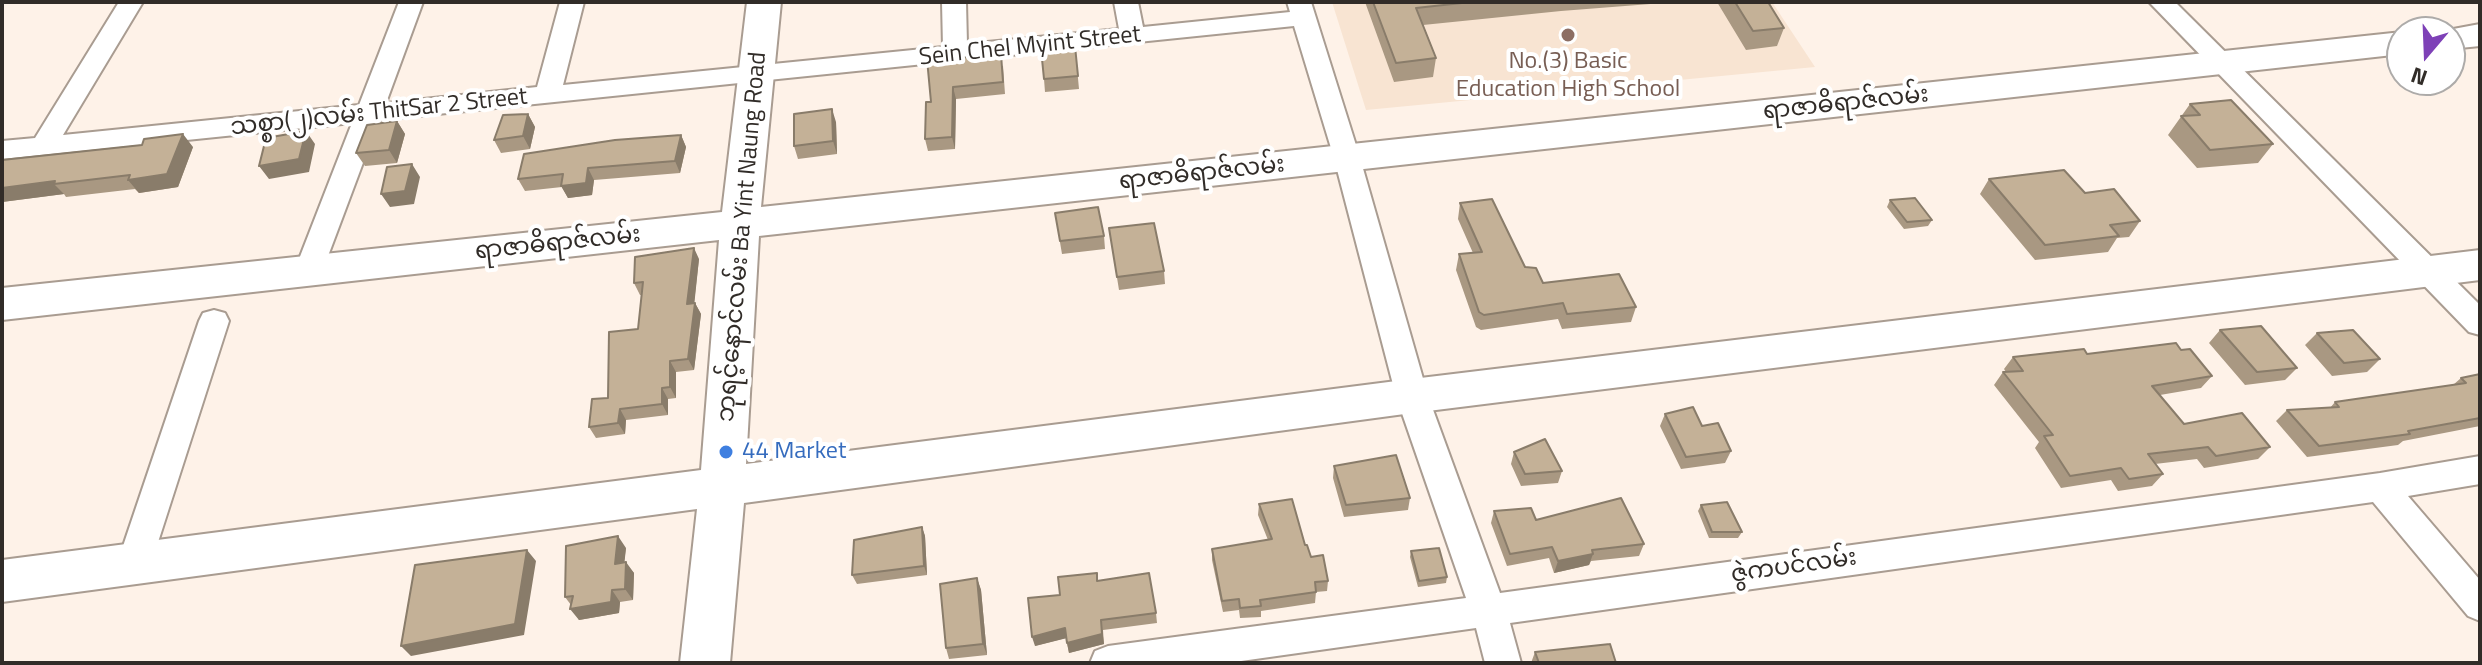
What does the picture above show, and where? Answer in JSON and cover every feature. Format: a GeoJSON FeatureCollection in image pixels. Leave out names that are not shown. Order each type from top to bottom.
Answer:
{"type":"FeatureCollection","features":[{"type":"Feature","properties":{"kind":"street"},"geometry":{"type":"LineString","coordinates":[[43,146],[131,2]]}},
{"type":"Feature","properties":{"kind":"street"},"geometry":{"type":"LineString","coordinates":[[308,272],[411,2]]}},
{"type":"Feature","properties":{"kind":"street"},"geometry":{"type":"LineString","coordinates":[[547,96],[572,2]]}},
{"type":"Feature","properties":{"kind":"street","name":"ဘုရင့်နောင်လမ်း Ba Yint Naung Road"},"geometry":{"type":"LineString","coordinates":[[705,663],[722,489],[740,224],[764,2]]}},
{"type":"Feature","properties":{"kind":"street"},"geometry":{"type":"LineString","coordinates":[[954,2],[955,55]]}},
{"type":"Feature","properties":{"kind":"street"},"geometry":{"type":"LineString","coordinates":[[1126,2],[1132,36]]}},
{"type":"Feature","properties":{"kind":"street"},"geometry":{"type":"LineString","coordinates":[[2161,2],[2480,324]]}},
{"type":"Feature","properties":{"kind":"street"},"geometry":{"type":"LineString","coordinates":[[1302,10],[1347,158],[1412,396],[1488,609],[1503,663]]}},
{"type":"Feature","properties":{"kind":"street","name":"Sein Chel Myint Street"},"geometry":{"type":"LineString","coordinates":[[755,76],[1132,36],[1302,10]]}},
{"type":"Feature","properties":{"kind":"street","name":"ရာဇာဓိရာဇ်လမ်း"},"geometry":{"type":"LineString","coordinates":[[2,304],[2386,45]]}},
{"type":"Feature","properties":{"kind":"street","name":"သစ္စာ(၂)လမ်း ThitSar 2 Street"},"geometry":{"type":"LineString","coordinates":[[2,150],[755,76]]}},
{"type":"Feature","properties":{"kind":"street"},"geometry":{"type":"LineString","coordinates":[[2,581],[722,489],[1412,396],[2480,265]]}},
{"type":"Feature","properties":{"kind":"street"},"geometry":{"type":"LineString","coordinates":[[134,564],[214,321]]}},
{"type":"Feature","properties":{"kind":"street","name":"ဇွဲကပင်လမ်း"},"geometry":{"type":"LineString","coordinates":[[1108,663],[1240,653],[1488,609],[2380,487],[2480,470]]}},
{"type":"Feature","properties":{"kind":"street"},"geometry":{"type":"LineString","coordinates":[[2380,487],[2480,605]]}},
{"type":"Feature","properties":{"kind":"shaded area","name":"No.(3) Basic Education High School"},"geometry":{"type":"Polygon","coordinates":[[[1332,2],[1772,2],[1815,67],[1366,110],[1332,2]]]}},
{"type":"Feature","properties":{"kind":"building"},"geometry":{"type":"Polygon","coordinates":[[[1373,2],[1471,2],[1416,8],[1436,58],[1396,63],[1373,2]]]}},
{"type":"Feature","properties":{"kind":"building"},"geometry":{"type":"Polygon","coordinates":[[[1735,2],[1768,2],[1784,28],[1753,31],[1735,2]]]}},
{"type":"Feature","properties":{"kind":"building"},"geometry":{"type":"Polygon","coordinates":[[[1075,46],[1078,76],[1044,79],[1041,49],[1075,46]]]}},
{"type":"Feature","properties":{"kind":"building"},"geometry":{"type":"Polygon","coordinates":[[[1001,54],[1003,82],[953,87],[952,137],[925,139],[926,102],[931,102],[927,59],[1001,54]]]}},
{"type":"Feature","properties":{"kind":"building"},"geometry":{"type":"Polygon","coordinates":[[[2231,100],[2273,144],[2210,150],[2181,116],[2200,115],[2190,104],[2231,100]]]}},
{"type":"Feature","properties":{"kind":"building"},"geometry":{"type":"Polygon","coordinates":[[[832,109],[833,141],[794,146],[794,114],[832,109]]]}},
{"type":"Feature","properties":{"kind":"building"},"geometry":{"type":"Polygon","coordinates":[[[528,114],[523,136],[494,140],[503,115],[528,114]]]}},
{"type":"Feature","properties":{"kind":"building"},"geometry":{"type":"Polygon","coordinates":[[[397,121],[389,150],[356,153],[367,125],[397,121]]]}},
{"type":"Feature","properties":{"kind":"building"},"geometry":{"type":"Polygon","coordinates":[[[306,131],[299,159],[259,166],[266,138],[306,131]]]}},
{"type":"Feature","properties":{"kind":"building"},"geometry":{"type":"Polygon","coordinates":[[[183,134],[167,174],[128,180],[130,175],[2,188],[2,160],[142,145],[144,139],[183,134]]]}},
{"type":"Feature","properties":{"kind":"building"},"geometry":{"type":"Polygon","coordinates":[[[681,135],[675,161],[588,168],[586,183],[561,186],[563,174],[518,179],[524,154],[615,140],[681,135]]]}},
{"type":"Feature","properties":{"kind":"building"},"geometry":{"type":"Polygon","coordinates":[[[412,164],[405,191],[381,194],[387,167],[412,164]]]}},
{"type":"Feature","properties":{"kind":"building"},"geometry":{"type":"Polygon","coordinates":[[[2064,170],[2085,193],[2114,189],[2140,221],[2110,225],[2119,236],[2045,245],[1989,179],[2064,170]]]}},
{"type":"Feature","properties":{"kind":"building"},"geometry":{"type":"Polygon","coordinates":[[[1915,198],[1932,220],[1907,222],[1890,200],[1915,198]]]}},
{"type":"Feature","properties":{"kind":"building"},"geometry":{"type":"Polygon","coordinates":[[[1492,199],[1525,267],[1536,268],[1543,283],[1619,274],[1636,307],[1567,314],[1563,303],[1484,315],[1479,312],[1459,254],[1482,252],[1460,203],[1492,199]]]}},
{"type":"Feature","properties":{"kind":"building"},"geometry":{"type":"Polygon","coordinates":[[[1098,207],[1104,236],[1060,241],[1055,213],[1098,207]]]}},
{"type":"Feature","properties":{"kind":"building"},"geometry":{"type":"Polygon","coordinates":[[[1154,223],[1164,271],[1117,277],[1109,228],[1154,223]]]}},
{"type":"Feature","properties":{"kind":"building"},"geometry":{"type":"Polygon","coordinates":[[[694,248],[687,304],[695,303],[688,359],[670,361],[670,387],[662,388],[662,404],[620,409],[618,423],[589,427],[592,399],[608,398],[609,332],[638,329],[643,282],[634,283],[635,257],[694,248]]]}},
{"type":"Feature","properties":{"kind":"building"},"geometry":{"type":"Polygon","coordinates":[[[2261,326],[2297,368],[2257,372],[2220,330],[2261,326]]]}},
{"type":"Feature","properties":{"kind":"building"},"geometry":{"type":"Polygon","coordinates":[[[2353,330],[2380,359],[2344,363],[2317,333],[2353,330]]]}},
{"type":"Feature","properties":{"kind":"building"},"geometry":{"type":"Polygon","coordinates":[[[2176,343],[2181,350],[2190,349],[2212,376],[2152,386],[2184,424],[2242,413],[2270,447],[2216,456],[2208,447],[2148,454],[2163,474],[2129,479],[2121,468],[2070,476],[2044,436],[2053,435],[2003,372],[2023,371],[2013,357],[2084,349],[2087,354],[2176,343]]]}},
{"type":"Feature","properties":{"kind":"building"},"geometry":{"type":"Polygon","coordinates":[[[2480,374],[2480,418],[2408,431],[2410,434],[2319,446],[2287,410],[2339,407],[2335,402],[2466,383],[2461,378],[2480,374]]]}},
{"type":"Feature","properties":{"kind":"building"},"geometry":{"type":"Polygon","coordinates":[[[1693,407],[1702,426],[1718,423],[1731,451],[1686,457],[1665,414],[1693,407]]]}},
{"type":"Feature","properties":{"kind":"building"},"geometry":{"type":"Polygon","coordinates":[[[1545,439],[1562,471],[1525,474],[1514,452],[1545,439]]]}},
{"type":"Feature","properties":{"kind":"building"},"geometry":{"type":"Polygon","coordinates":[[[1396,455],[1410,498],[1346,505],[1334,466],[1396,455]]]}},
{"type":"Feature","properties":{"kind":"building"},"geometry":{"type":"Polygon","coordinates":[[[1621,498],[1644,544],[1592,550],[1593,554],[1558,561],[1552,547],[1510,554],[1494,511],[1531,508],[1536,520],[1621,498]]]}},
{"type":"Feature","properties":{"kind":"building"},"geometry":{"type":"Polygon","coordinates":[[[1292,499],[1305,545],[1311,557],[1323,555],[1328,581],[1315,582],[1316,592],[1260,600],[1261,606],[1240,608],[1239,599],[1222,601],[1212,549],[1272,539],[1259,504],[1292,499]]]}},
{"type":"Feature","properties":{"kind":"building"},"geometry":{"type":"Polygon","coordinates":[[[1727,502],[1742,532],[1712,532],[1701,505],[1727,502]]]}},
{"type":"Feature","properties":{"kind":"building"},"geometry":{"type":"Polygon","coordinates":[[[922,527],[924,566],[852,575],[854,540],[922,527]]]}},
{"type":"Feature","properties":{"kind":"building"},"geometry":{"type":"Polygon","coordinates":[[[618,536],[615,564],[626,562],[625,589],[612,590],[611,602],[570,609],[573,596],[565,597],[566,546],[618,536]]]}},
{"type":"Feature","properties":{"kind":"building"},"geometry":{"type":"Polygon","coordinates":[[[1439,548],[1447,577],[1419,581],[1411,551],[1439,548]]]}},
{"type":"Feature","properties":{"kind":"building"},"geometry":{"type":"Polygon","coordinates":[[[527,550],[515,624],[401,646],[415,565],[527,550]]]}},
{"type":"Feature","properties":{"kind":"building"},"geometry":{"type":"Polygon","coordinates":[[[1097,573],[1097,581],[1149,573],[1156,613],[1101,620],[1102,634],[1067,643],[1065,628],[1032,637],[1028,598],[1060,595],[1058,577],[1097,573]]]}},
{"type":"Feature","properties":{"kind":"building"},"geometry":{"type":"Polygon","coordinates":[[[977,578],[983,644],[946,648],[940,584],[977,578]]]}},
{"type":"Feature","properties":{"kind":"building"},"geometry":{"type":"Polygon","coordinates":[[[1610,644],[1616,663],[1539,663],[1535,652],[1610,644]]]}},
{"type":"Feature","properties":{"kind":"place","name":"No.(3) Basic Education High School"},"geometry":{"type":"Point","coordinates":[1568,35]}},
{"type":"Feature","properties":{"kind":"place","name":"44 Market"},"geometry":{"type":"Point","coordinates":[726,452]}}]}
